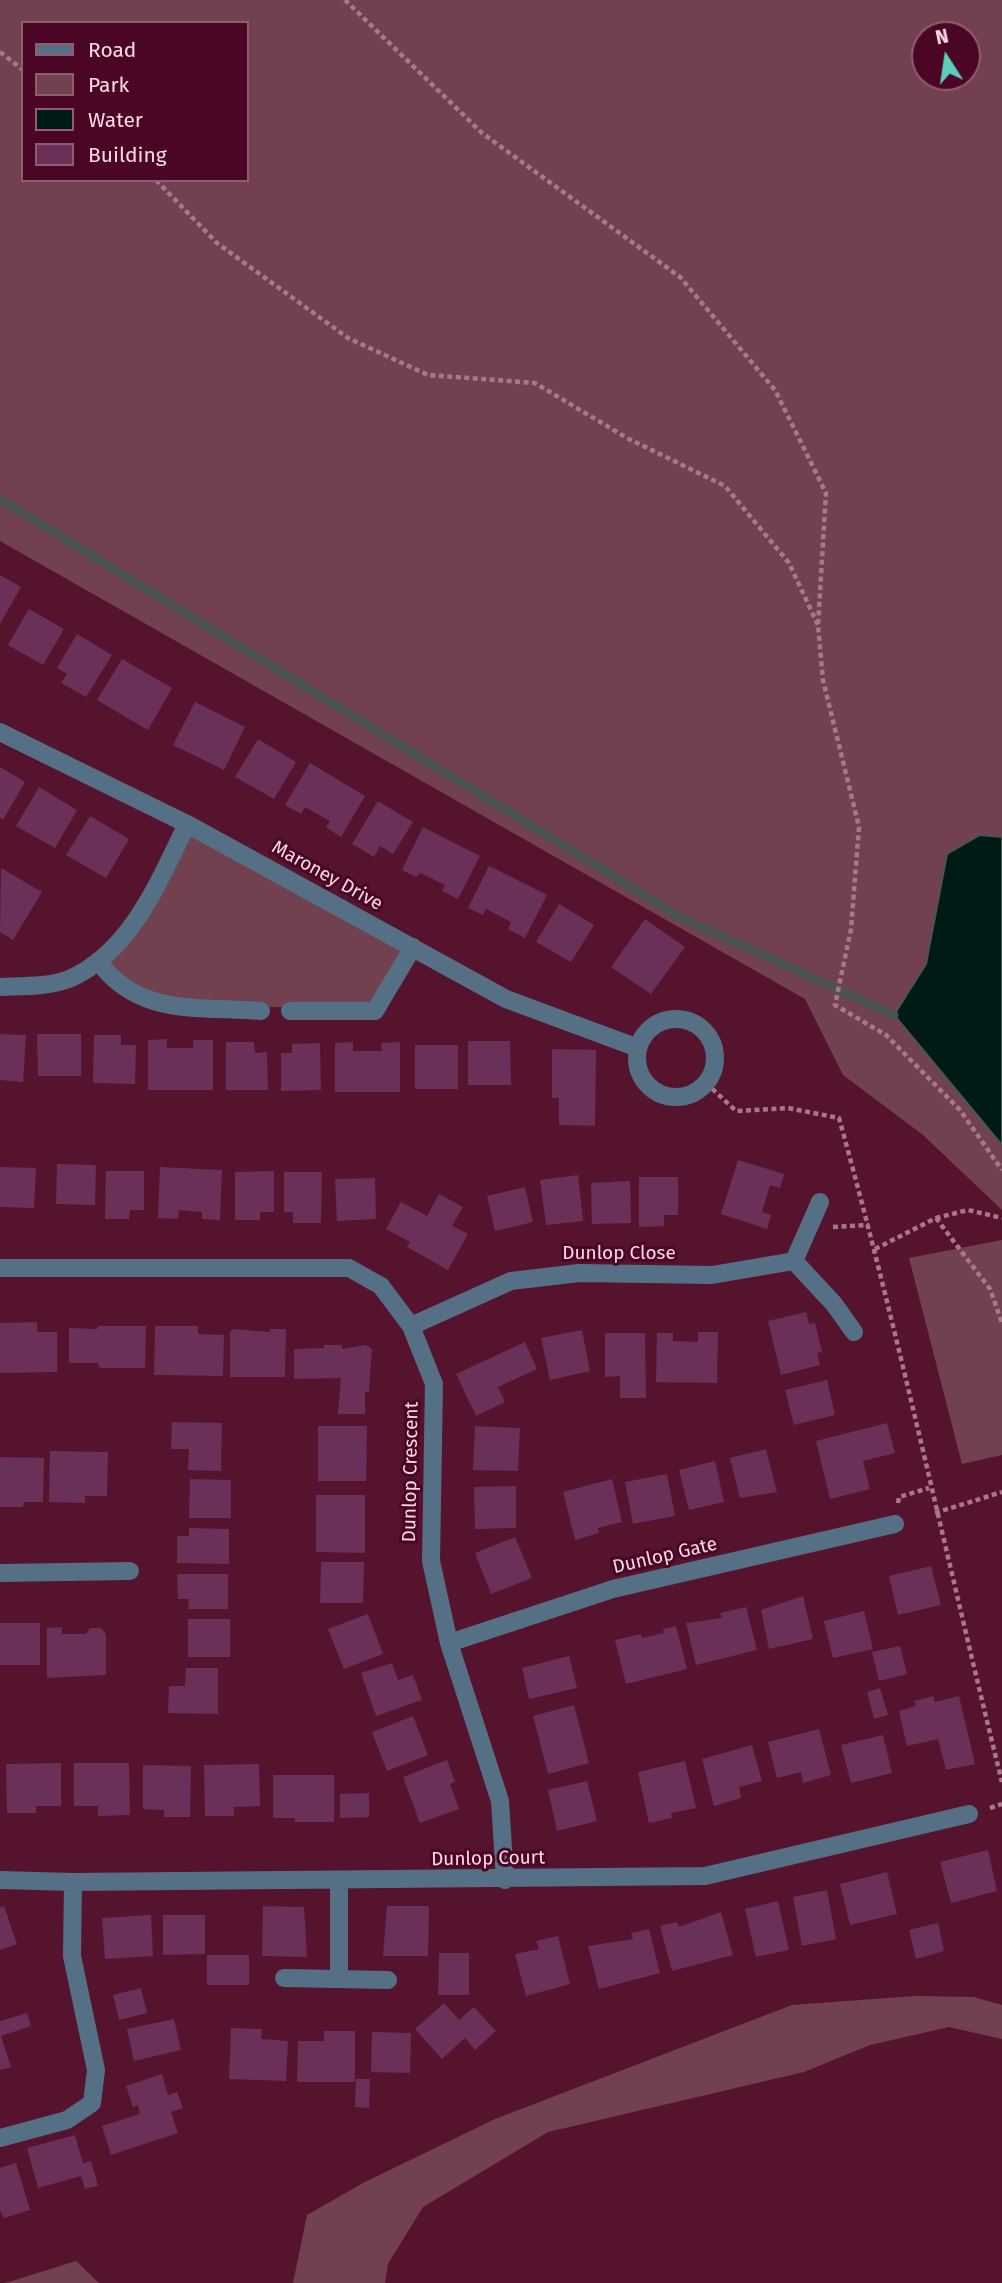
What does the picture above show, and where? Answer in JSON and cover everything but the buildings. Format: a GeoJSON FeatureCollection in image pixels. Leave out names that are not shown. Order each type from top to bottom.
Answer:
{"type":"FeatureCollection","features":[{"type":"Feature","properties":{"kind":"street","name":"Maroney Drive"},"geometry":{"type":"LineString","coordinates":[[0,732],[187,824],[506,999],[638,1048]]}},
{"type":"Feature","properties":{"kind":"street"},"geometry":{"type":"LineString","coordinates":[[0,987],[68,979],[98,961],[128,934],[187,824]]}},
{"type":"Feature","properties":{"kind":"street"},"geometry":{"type":"LineString","coordinates":[[290,1011],[375,1011],[413,947]]}},
{"type":"Feature","properties":{"kind":"street"},"geometry":{"type":"LineString","coordinates":[[98,961],[111,979],[127,991],[151,1002],[261,1011]]}},
{"type":"Feature","properties":{"kind":"street"},"geometry":{"type":"LineString","coordinates":[[662,1021],[687,1021],[699,1027],[713,1047],[713,1072],[706,1083],[684,1097],[658,1094],[640,1075],[638,1048],[651,1027],[662,1021]]}},
{"type":"Feature","properties":{"kind":"street"},"geometry":{"type":"LineString","coordinates":[[820,1202],[794,1261],[834,1304],[854,1332]]}},
{"type":"Feature","properties":{"kind":"street","name":"Dunlop Close"},"geometry":{"type":"LineString","coordinates":[[411,1326],[511,1281],[579,1273],[712,1275],[794,1261]]}},
{"type":"Feature","properties":{"kind":"street","name":"Dunlop Crescent"},"geometry":{"type":"LineString","coordinates":[[0,1268],[349,1268],[382,1286],[411,1326],[434,1384],[431,1561],[449,1643],[500,1801],[505,1880]]}},
{"type":"Feature","properties":{"kind":"street","name":"Dunlop Gate"},"geometry":{"type":"LineString","coordinates":[[449,1643],[613,1589],[895,1524]]}},
{"type":"Feature","properties":{"kind":"street"},"geometry":{"type":"LineString","coordinates":[[0,1573],[130,1571]]}},
{"type":"Feature","properties":{"kind":"street","name":"Dunlop Court"},"geometry":{"type":"LineString","coordinates":[[0,1880],[339,1881],[705,1877],[969,1814]]}},
{"type":"Feature","properties":{"kind":"street"},"geometry":{"type":"LineString","coordinates":[[339,1881],[339,1978]]}},
{"type":"Feature","properties":{"kind":"street"},"geometry":{"type":"LineString","coordinates":[[0,2138],[67,2120],[92,2103],[96,2070],[72,1956],[73,1882]]}},
{"type":"Feature","properties":{"kind":"street"},"geometry":{"type":"LineString","coordinates":[[284,1978],[388,1980]]}},
{"type":"Feature","properties":{"kind":"path"},"geometry":{"type":"LineString","coordinates":[[345,0],[482,133],[680,277],[775,390],[826,493],[818,626],[823,680],[859,827],[851,929],[839,975],[835,1005],[886,1035],[960,1110],[1002,1170]]}},
{"type":"Feature","properties":{"kind":"path"},"geometry":{"type":"LineString","coordinates":[[0,52],[21,68]]}},
{"type":"Feature","properties":{"kind":"path"},"geometry":{"type":"LineString","coordinates":[[158,182],[217,243],[348,338],[428,375],[535,383],[627,438],[725,486],[789,563],[818,626]]}},
{"type":"Feature","properties":{"kind":"path"},"geometry":{"type":"LineString","coordinates":[[706,1083],[736,1111],[788,1108],[839,1118],[875,1249],[935,1513],[1002,1782]]}},
{"type":"Feature","properties":{"kind":"path"},"geometry":{"type":"LineString","coordinates":[[875,1249],[936,1218],[968,1210],[1002,1218]]}},
{"type":"Feature","properties":{"kind":"path"},"geometry":{"type":"LineString","coordinates":[[936,1218],[990,1289],[1002,1323]]}},
{"type":"Feature","properties":{"kind":"path"},"geometry":{"type":"LineString","coordinates":[[935,1513],[1002,1492]]}},
{"type":"Feature","properties":{"kind":"green space"},"geometry":{"type":"Polygon","coordinates":[[[0,0],[1002,0],[1002,1210],[923,1135],[843,1075],[805,999],[0,541],[0,0]]]}},
{"type":"Feature","properties":{"kind":"green space"},"geometry":{"type":"Polygon","coordinates":[[[189,829],[406,949],[372,1008],[271,1007],[151,998],[102,962],[189,829]]]}},
{"type":"Feature","properties":{"kind":"green space"},"geometry":{"type":"Polygon","coordinates":[[[1002,1240],[1002,1455],[962,1464],[909,1258],[1002,1240]]]}},
{"type":"Feature","properties":{"kind":"green space"},"geometry":{"type":"Polygon","coordinates":[[[915,1996],[974,1997],[1002,2005],[1002,2039],[949,2027],[870,2045],[804,2072],[548,2132],[423,2207],[388,2264],[385,2283],[293,2283],[307,2215],[365,2182],[495,2119],[792,2005],[915,1996]]]}},
{"type":"Feature","properties":{"kind":"green space"},"geometry":{"type":"Polygon","coordinates":[[[76,2261],[99,2283],[3,2283],[9,2282],[76,2261]]]}},
{"type":"Feature","properties":{"kind":"water"},"geometry":{"type":"Polygon","coordinates":[[[980,835],[1002,837],[1002,1145],[894,1015],[926,964],[947,854],[980,835]]]}},
{"type":"Feature","properties":{"kind":"waterway"},"geometry":{"type":"LineString","coordinates":[[0,499],[680,917],[894,1015]]}}]}
